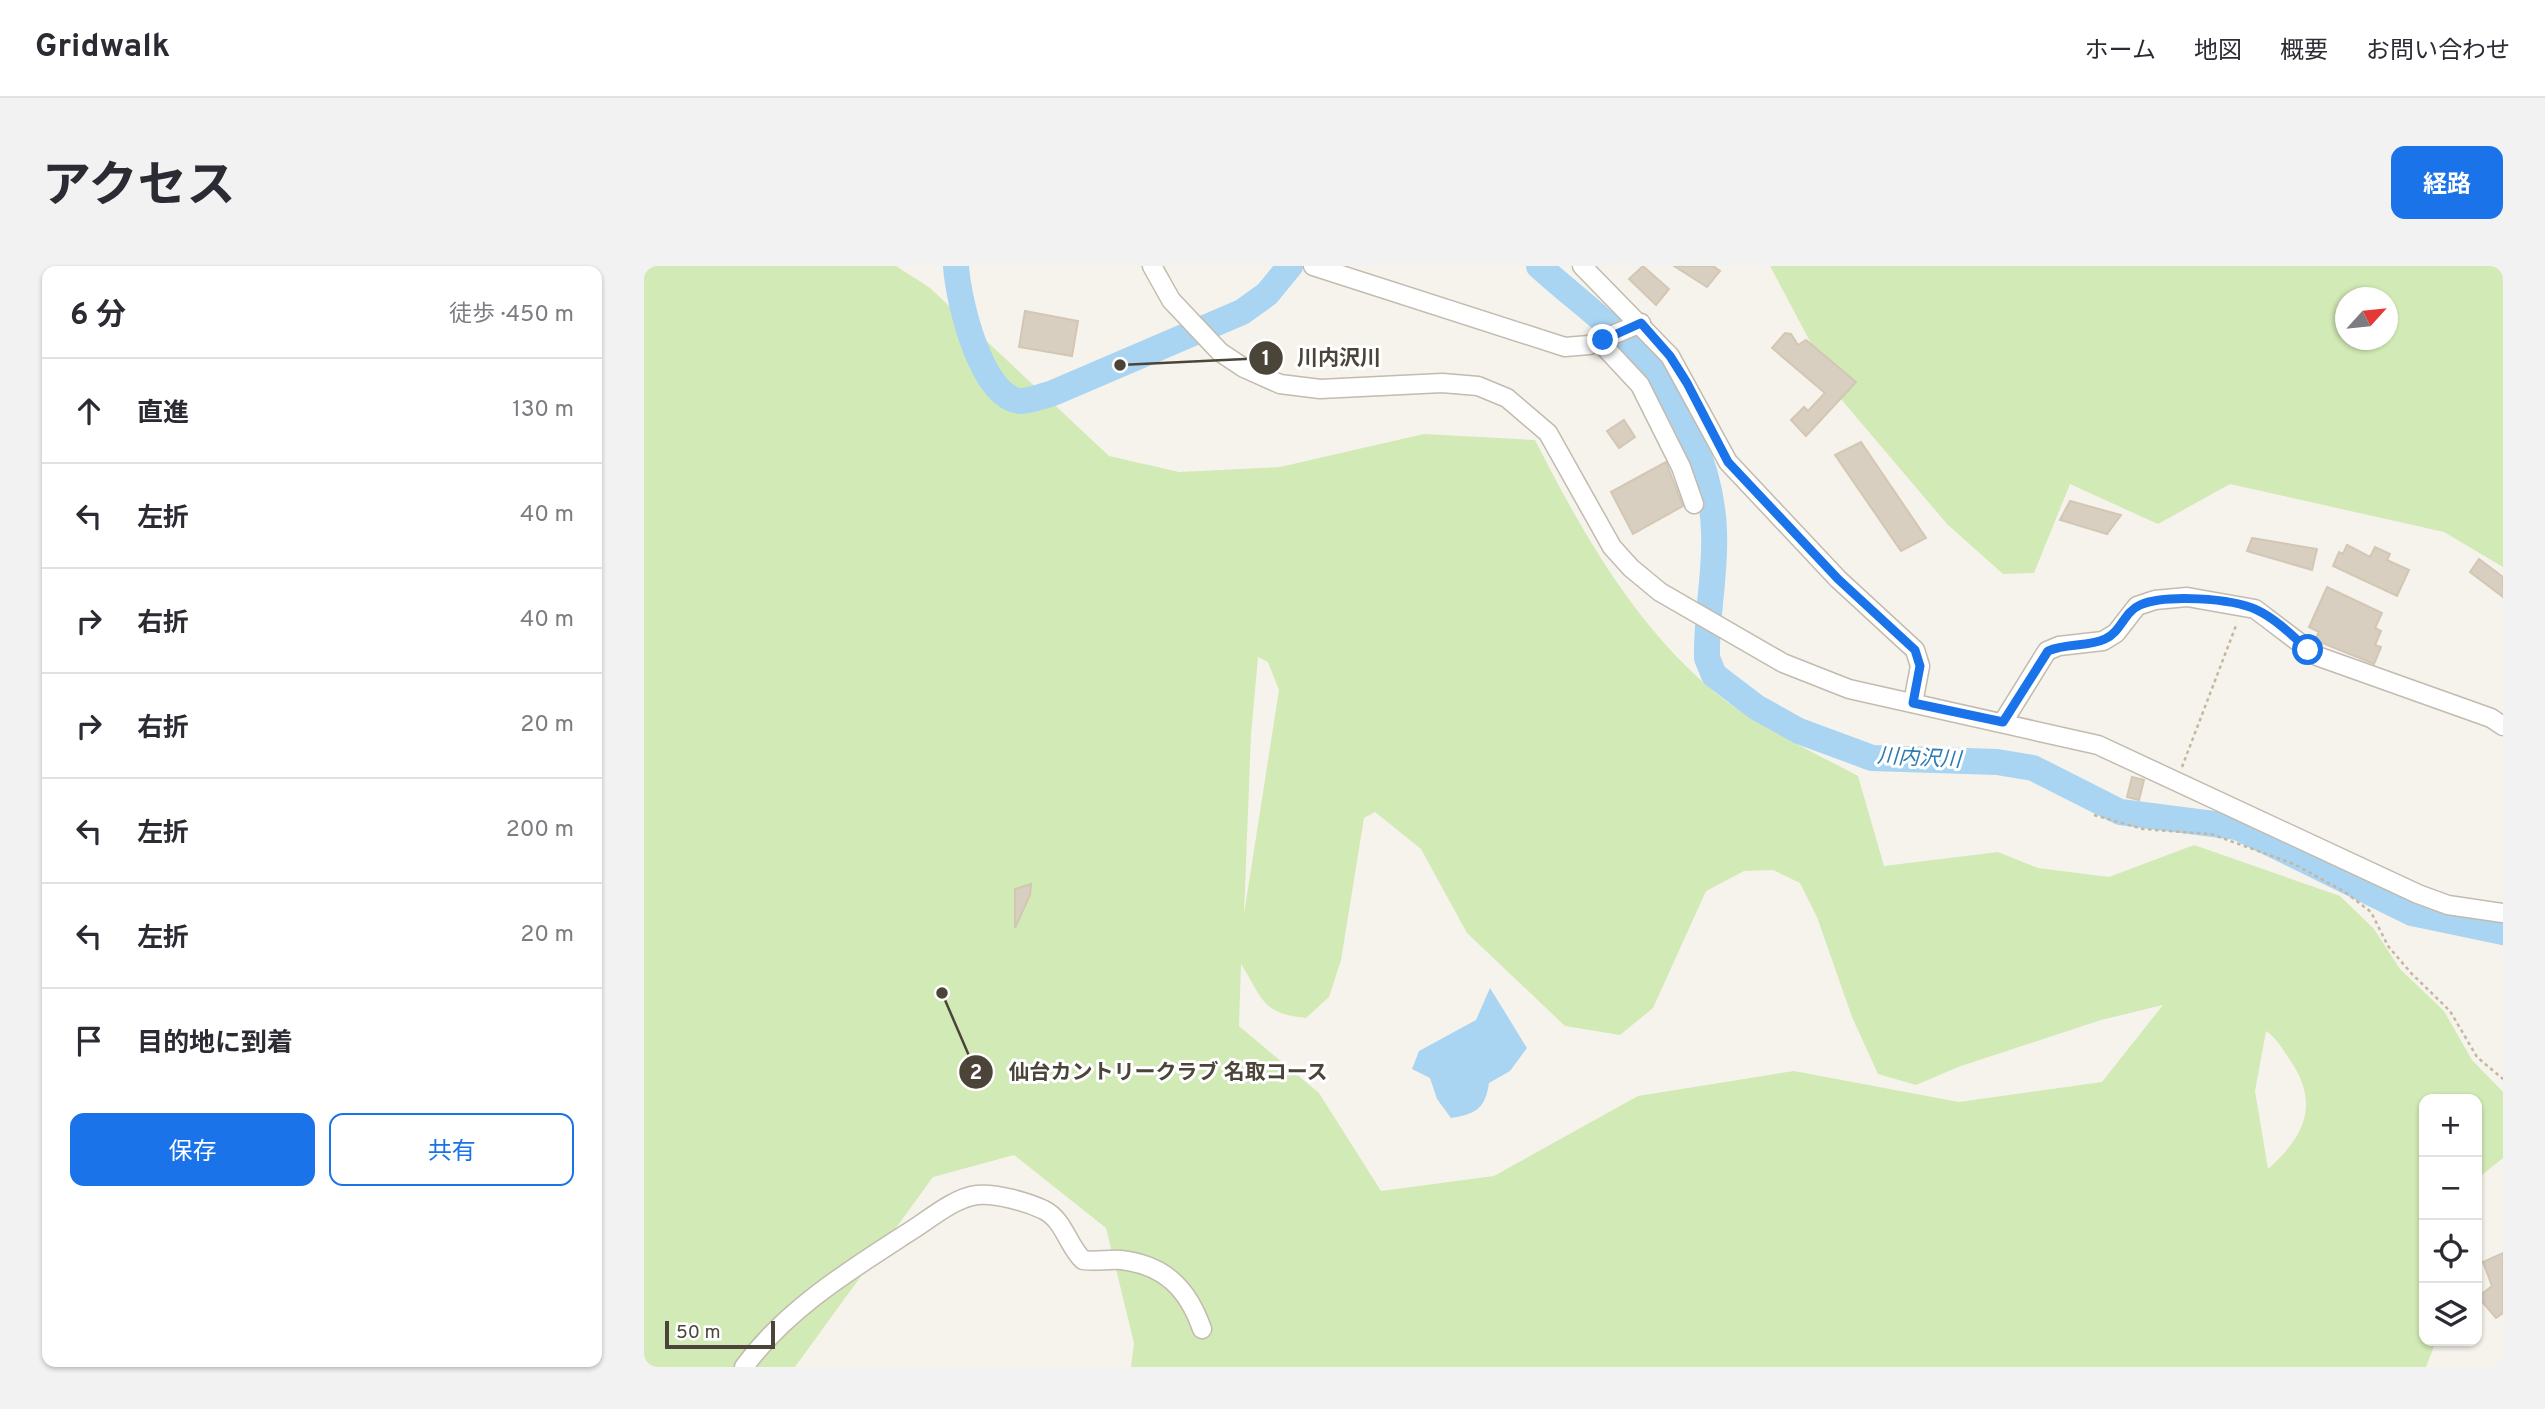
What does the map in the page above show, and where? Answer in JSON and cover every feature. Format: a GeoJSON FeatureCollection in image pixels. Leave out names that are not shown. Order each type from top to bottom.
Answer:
{"type":"FeatureCollection","features":[{"type":"Feature","properties":{"kind":"street"},"geometry":{"type":"LineString","coordinates":[[1152,266],[1182,312],[1214,345],[1244,368],[1280,384],[1320,389],[1442,383],[1478,386],[1507,398],[1548,433],[1612,547],[1660,592],[1783,663],[1838,685],[2098,745],[2418,894],[2448,905],[2503,913]]}},
{"type":"Feature","properties":{"kind":"street"},"geometry":{"type":"LineString","coordinates":[[1313,266],[1565,347],[1601,341],[1636,325]]}},
{"type":"Feature","properties":{"kind":"street"},"geometry":{"type":"LineString","coordinates":[[1582,266],[1636,325],[1670,356],[1728,462],[1838,579],[1915,650],[1920,666],[1913,703]]}},
{"type":"Feature","properties":{"kind":"street"},"geometry":{"type":"LineString","coordinates":[[1601,341],[1640,385],[1681,467],[1694,504]]}},
{"type":"Feature","properties":{"kind":"street"},"geometry":{"type":"LineString","coordinates":[[2003,722],[2048,651],[2059,646],[2103,640],[2116,633],[2137,606],[2155,600],[2187,597],[2255,609],[2276,622],[2317,656],[2491,718],[2503,726]]}},
{"type":"Feature","properties":{"kind":"street"},"geometry":{"type":"LineString","coordinates":[[744,1367],[782,1324],[825,1289],[942,1211],[977,1195],[997,1196],[1045,1211],[1055,1218],[1074,1252],[1083,1260],[1120,1260],[1150,1267],[1171,1277],[1185,1291],[1202,1329]]}},
{"type":"Feature","properties":{"kind":"path"},"geometry":{"type":"LineString","coordinates":[[2177,781],[2244,607]]}},
{"type":"Feature","properties":{"kind":"path"},"geometry":{"type":"LineString","coordinates":[[2094,815],[2143,830],[2211,834],[2294,864],[2345,892],[2371,912],[2388,946],[2450,1011],[2477,1057],[2503,1079]]}},
{"type":"Feature","properties":{"kind":"green space"},"geometry":{"type":"Polygon","coordinates":[[[644,266],[896,266],[930,288],[1109,456],[1179,472],[1280,467],[1424,434],[1535,440],[1588,538],[1608,569],[1629,600],[1677,657],[1704,683],[1739,710],[1858,776],[1884,866],[1998,852],[2038,868],[2109,877],[2194,845],[2340,896],[2374,929],[2400,969],[2444,1011],[2472,1060],[2503,1092],[2503,1158],[2482,1175],[2482,1094],[2419,1094],[2419,1346],[2434,1346],[2426,1367],[1131,1367],[1134,1343],[1106,1228],[1014,1155],[933,1177],[795,1367],[644,1367],[644,266]],[[1258,657],[1251,734],[1244,914],[1279,690],[1268,662],[1258,657]],[[1375,812],[1364,818],[1341,960],[1329,997],[1306,1018],[1280,1012],[1264,1002],[1241,964],[1239,1026],[1319,1093],[1381,1191],[1494,1176],[1638,1096],[1794,1071],[1959,1102],[2102,1082],[2163,1005],[2101,1020],[1958,1067],[1916,1085],[1878,1074],[1852,1017],[1817,917],[1800,883],[1773,870],[1744,871],[1706,891],[1653,1008],[1620,1035],[1565,1026],[1467,933],[1421,849],[1375,812]],[[2266,1031],[2255,1091],[2268,1169],[2281,1157],[2299,1132],[2306,1105],[2299,1076],[2280,1044],[2266,1031]]]}},
{"type":"Feature","properties":{"kind":"green space"},"geometry":{"type":"Polygon","coordinates":[[[1770,266],[2503,266],[2503,567],[2444,532],[2230,484],[2158,524],[2070,484],[2034,573],[2003,574],[1947,524],[1840,398],[1770,266]]]}},
{"type":"Feature","properties":{"kind":"water"},"geometry":{"type":"Polygon","coordinates":[[[1490,988],[1527,1048],[1510,1071],[1489,1083],[1485,1099],[1478,1109],[1451,1118],[1437,1099],[1430,1078],[1412,1069],[1419,1051],[1476,1020],[1490,988]]]}},
{"type":"Feature","properties":{"kind":"building"},"geometry":{"type":"Polygon","coordinates":[[[1643,266],[1669,289],[1656,305],[1629,279],[1643,266]]]}},
{"type":"Feature","properties":{"kind":"building"},"geometry":{"type":"Polygon","coordinates":[[[1674,266],[1713,266],[1720,271],[1707,287],[1674,266]]]}},
{"type":"Feature","properties":{"kind":"building"},"geometry":{"type":"Polygon","coordinates":[[[1025,311],[1078,321],[1072,356],[1019,347],[1025,311]]]}},
{"type":"Feature","properties":{"kind":"building"},"geometry":{"type":"Polygon","coordinates":[[[1785,333],[1791,334],[1798,345],[1806,340],[1856,382],[1806,436],[1791,420],[1804,407],[1808,411],[1825,393],[1772,348],[1785,333]]]}},
{"type":"Feature","properties":{"kind":"building"},"geometry":{"type":"Polygon","coordinates":[[[1624,420],[1635,437],[1619,448],[1607,431],[1624,420]]]}},
{"type":"Feature","properties":{"kind":"building"},"geometry":{"type":"Polygon","coordinates":[[[1861,442],[1926,538],[1901,551],[1835,455],[1861,442]]]}},
{"type":"Feature","properties":{"kind":"building"},"geometry":{"type":"Polygon","coordinates":[[[1666,462],[1683,506],[1633,534],[1611,492],[1666,462]]]}},
{"type":"Feature","properties":{"kind":"building"},"geometry":{"type":"Polygon","coordinates":[[[2070,501],[2121,515],[2107,534],[2060,520],[2070,501]]]}},
{"type":"Feature","properties":{"kind":"building"},"geometry":{"type":"Polygon","coordinates":[[[2252,538],[2317,549],[2312,570],[2247,551],[2252,538]]]}},
{"type":"Feature","properties":{"kind":"building"},"geometry":{"type":"Polygon","coordinates":[[[2347,545],[2370,557],[2375,547],[2390,554],[2387,560],[2409,570],[2397,596],[2333,566],[2339,552],[2343,554],[2347,545]]]}},
{"type":"Feature","properties":{"kind":"building"},"geometry":{"type":"Polygon","coordinates":[[[2479,559],[2503,577],[2503,597],[2470,572],[2479,559]]]}},
{"type":"Feature","properties":{"kind":"building"},"geometry":{"type":"Polygon","coordinates":[[[2327,587],[2382,613],[2375,628],[2381,631],[2375,645],[2381,647],[2374,664],[2315,640],[2319,632],[2309,627],[2327,587]]]}},
{"type":"Feature","properties":{"kind":"building"},"geometry":{"type":"Polygon","coordinates":[[[2132,777],[2144,780],[2139,800],[2127,797],[2132,777]]]}},
{"type":"Feature","properties":{"kind":"building"},"geometry":{"type":"Polygon","coordinates":[[[1031,884],[1030,895],[1015,928],[1015,889],[1031,884]]]}},
{"type":"Feature","properties":{"kind":"building"},"geometry":{"type":"Polygon","coordinates":[[[2503,1253],[2503,1313],[2496,1318],[2482,1302],[2482,1294],[2492,1286],[2483,1262],[2503,1253]]]}},
{"type":"Feature","properties":{"kind":"waterway","name":"川内沢川"},"geometry":{"type":"LineString","coordinates":[[956,266],[961,301],[983,366],[994,384],[1007,396],[1021,401],[1053,393],[1242,312],[1267,294],[1290,266]]}},
{"type":"Feature","properties":{"kind":"waterway","name":"川内沢川"},"geometry":{"type":"LineString","coordinates":[[1539,266],[1635,350],[1651,368],[1679,411],[1700,458],[1712,507],[1714,563],[1707,658],[1714,675],[1756,707],[1799,731],[1872,758],[1997,762],[2033,768],[2120,812],[2237,827],[2412,913],[2503,932]]}},
{"type":"Feature","properties":{"kind":"place","name":"川内沢川"},"geometry":{"type":"Point","coordinates":[1120,365]}},
{"type":"Feature","properties":{"kind":"place","name":"仙台カントリークラブ 名取コース"},"geometry":{"type":"Point","coordinates":[942,993]}},
{"type":"Feature","properties":{"kind":"route"},"geometry":{"type":"LineString","coordinates":[[1603,340],[1641,323],[1670,356],[1728,462],[1838,579],[1907,639],[1915,650],[1920,666],[1913,703],[2003,722],[2048,651],[2059,646],[2103,640],[2116,633],[2137,606],[2155,600],[2187,597],[2255,609],[2276,622],[2308,650]]}}]}
